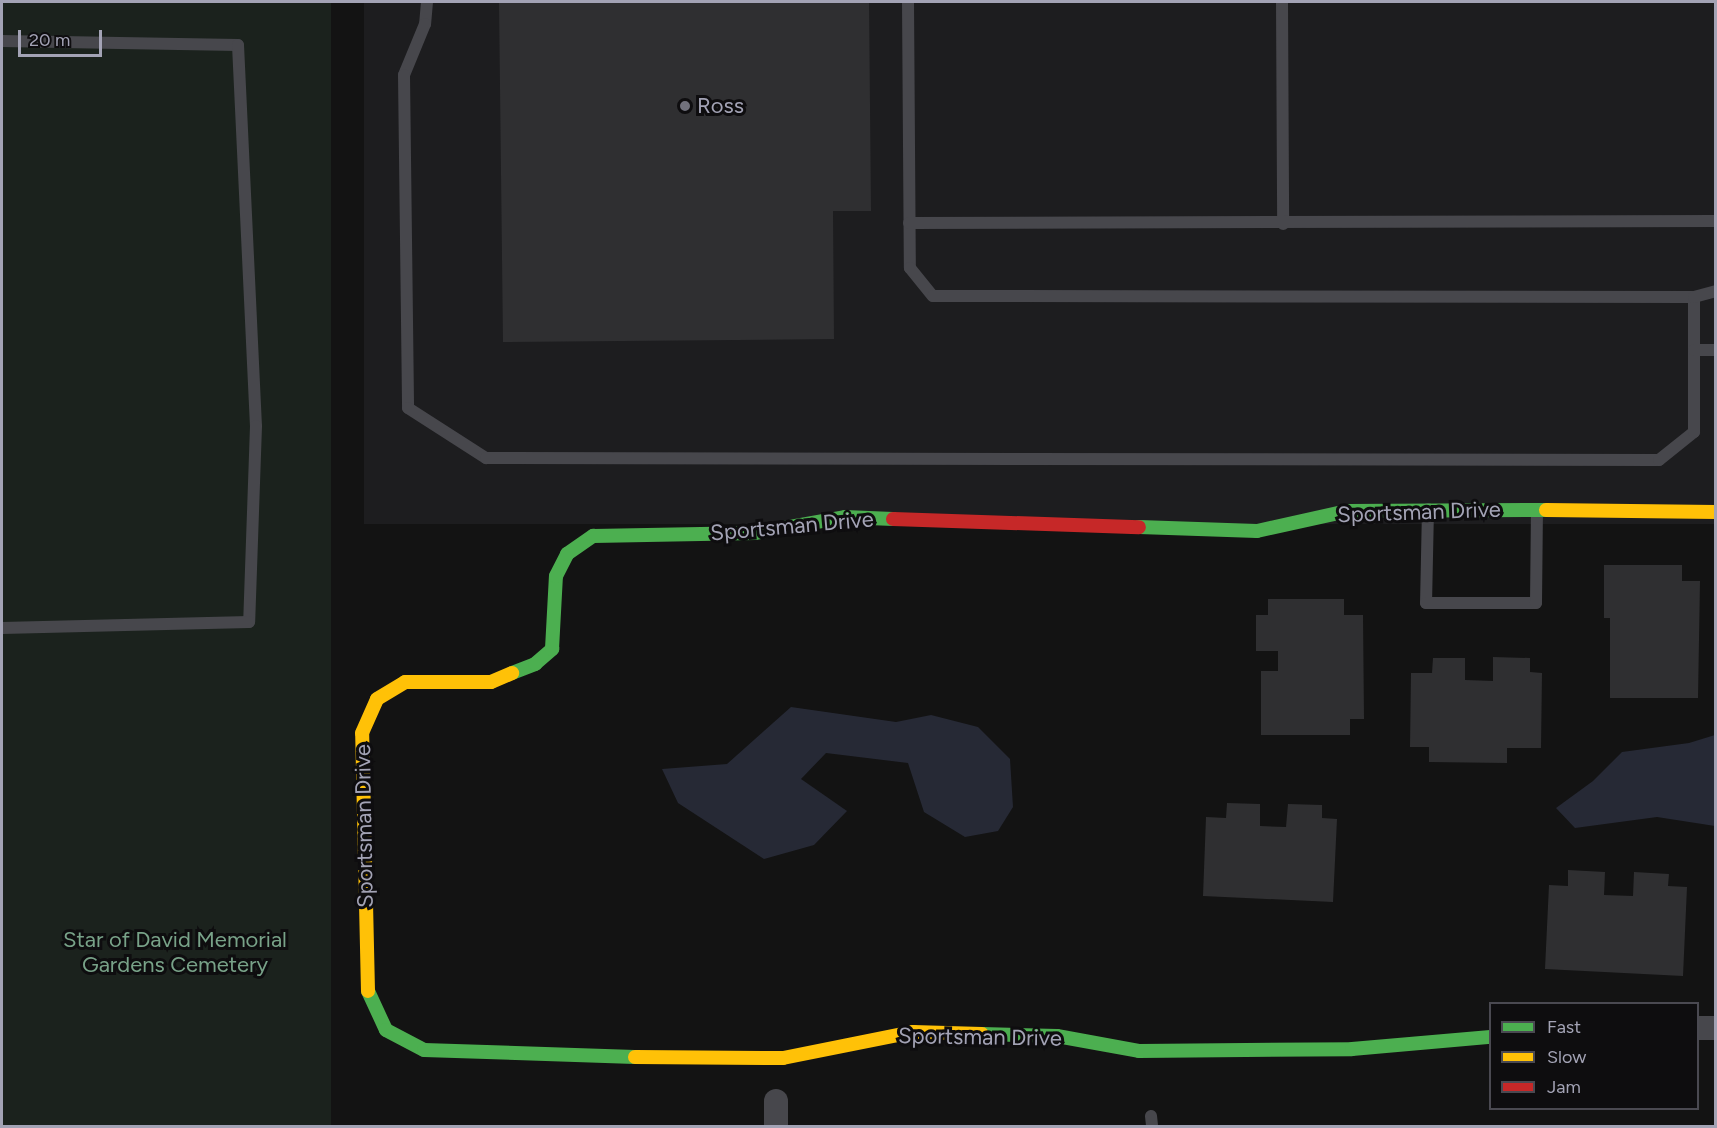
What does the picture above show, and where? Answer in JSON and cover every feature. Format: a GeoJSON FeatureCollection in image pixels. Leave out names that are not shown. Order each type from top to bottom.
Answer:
{"type":"FeatureCollection","features":[{"type":"Feature","properties":{"kind":"street","name":"Sportsman Drive"},"geometry":{"type":"LineString","coordinates":[[1489,1037],[1352,1049],[1139,1051],[1057,1036],[913,1032],[822,1053],[783,1058],[529,1056],[424,1050],[386,1030],[368,990],[362,733],[378,699],[405,682],[491,682],[536,664],[552,649],[556,576],[567,554],[593,537],[755,533],[845,517],[1257,531],[1347,511],[1428,508],[1716,512]]}},
{"type":"Feature","properties":{"kind":"street"},"geometry":{"type":"LineString","coordinates":[[1699,1028],[1716,1028]]}},
{"type":"Feature","properties":{"kind":"street"},"geometry":{"type":"LineString","coordinates":[[776,1101],[776,1126]]}},
{"type":"Feature","properties":{"kind":"lane"},"geometry":{"type":"LineString","coordinates":[[427,2],[425,24],[404,75],[408,408],[486,458],[1659,460],[1694,432],[1694,297]]}},
{"type":"Feature","properties":{"kind":"lane"},"geometry":{"type":"LineString","coordinates":[[908,2],[910,268],[933,296],[1694,297],[1716,291]]}},
{"type":"Feature","properties":{"kind":"lane"},"geometry":{"type":"LineString","coordinates":[[1282,2],[1282,224]]}},
{"type":"Feature","properties":{"kind":"lane"},"geometry":{"type":"LineString","coordinates":[[2,41],[238,45],[256,426],[249,622],[2,628]]}},
{"type":"Feature","properties":{"kind":"lane"},"geometry":{"type":"LineString","coordinates":[[909,223],[1282,224],[1716,221]]}},
{"type":"Feature","properties":{"kind":"lane"},"geometry":{"type":"LineString","coordinates":[[1694,350],[1716,350]]}},
{"type":"Feature","properties":{"kind":"lane"},"geometry":{"type":"LineString","coordinates":[[1428,508],[1426,603],[1536,603],[1537,510]]}},
{"type":"Feature","properties":{"kind":"shaded area"},"geometry":{"type":"Polygon","coordinates":[[[364,2],[1715,2],[1715,524],[364,524],[364,2]]]}},
{"type":"Feature","properties":{"kind":"green space","name":"Star of David Memorial Gardens Cemetery"},"geometry":{"type":"Polygon","coordinates":[[[2,2],[331,2],[331,1126],[2,1126],[2,2]]]}},
{"type":"Feature","properties":{"kind":"water"},"geometry":{"type":"Polygon","coordinates":[[[791,707],[896,722],[931,715],[978,727],[1010,759],[1013,807],[998,831],[965,837],[924,812],[908,763],[826,753],[801,779],[847,811],[814,845],[764,859],[678,803],[662,769],[727,764],[791,707]]]}},
{"type":"Feature","properties":{"kind":"water"},"geometry":{"type":"Polygon","coordinates":[[[1715,735],[1715,826],[1657,817],[1575,828],[1556,808],[1593,781],[1622,752],[1689,743],[1715,735]]]}},
{"type":"Feature","properties":{"kind":"building","name":"Ross"},"geometry":{"type":"Polygon","coordinates":[[[499,2],[869,2],[871,211],[833,211],[834,339],[503,342],[499,2]]]}},
{"type":"Feature","properties":{"kind":"building"},"geometry":{"type":"Polygon","coordinates":[[[1604,565],[1682,565],[1682,581],[1700,581],[1698,698],[1610,698],[1610,618],[1604,618],[1604,565]]]}},
{"type":"Feature","properties":{"kind":"building"},"geometry":{"type":"Polygon","coordinates":[[[1268,599],[1344,599],[1344,615],[1363,615],[1364,719],[1350,719],[1350,735],[1261,735],[1261,671],[1278,671],[1278,651],[1256,651],[1256,615],[1268,615],[1268,599]]]}},
{"type":"Feature","properties":{"kind":"building"},"geometry":{"type":"Polygon","coordinates":[[[1493,657],[1530,658],[1530,672],[1542,673],[1541,748],[1507,748],[1507,763],[1429,762],[1429,747],[1410,747],[1411,673],[1432,673],[1433,658],[1465,658],[1465,680],[1493,681],[1493,657]]]}},
{"type":"Feature","properties":{"kind":"building"},"geometry":{"type":"Polygon","coordinates":[[[1227,803],[1260,804],[1260,826],[1286,827],[1288,804],[1322,805],[1322,818],[1337,819],[1333,902],[1203,896],[1206,817],[1226,818],[1227,803]]]}},
{"type":"Feature","properties":{"kind":"building"},"geometry":{"type":"Polygon","coordinates":[[[1568,870],[1605,872],[1604,895],[1633,896],[1634,872],[1669,874],[1668,886],[1687,887],[1683,976],[1545,969],[1549,885],[1568,886],[1568,870]]]}},
{"type":"Feature","properties":{"kind":"traffic: fast"},"geometry":{"type":"LineString","coordinates":[[1139,527],[1257,531],[1347,511],[1546,510]]}},
{"type":"Feature","properties":{"kind":"traffic: fast"},"geometry":{"type":"LineString","coordinates":[[512,673],[535,664],[552,649],[556,576],[567,554],[593,536],[755,533],[845,517],[893,519]]}},
{"type":"Feature","properties":{"kind":"traffic: fast"},"geometry":{"type":"LineString","coordinates":[[368,991],[386,1030],[424,1050],[635,1057]]}},
{"type":"Feature","properties":{"kind":"traffic: fast"},"geometry":{"type":"LineString","coordinates":[[982,1034],[1057,1036],[1139,1051],[1352,1049],[1489,1037]]}},
{"type":"Feature","properties":{"kind":"traffic: slow"},"geometry":{"type":"LineString","coordinates":[[1546,510],[1716,512]]}},
{"type":"Feature","properties":{"kind":"traffic: slow"},"geometry":{"type":"LineString","coordinates":[[368,991],[362,733],[377,699],[405,682],[491,682],[512,673]]}},
{"type":"Feature","properties":{"kind":"traffic: slow"},"geometry":{"type":"LineString","coordinates":[[635,1057],[783,1058],[913,1032],[982,1034]]}},
{"type":"Feature","properties":{"kind":"traffic: jam"},"geometry":{"type":"LineString","coordinates":[[893,519],[1139,527]]}},
{"type":"Feature","properties":{"kind":"place","name":"Ross"},"geometry":{"type":"Point","coordinates":[685,106]}}]}
